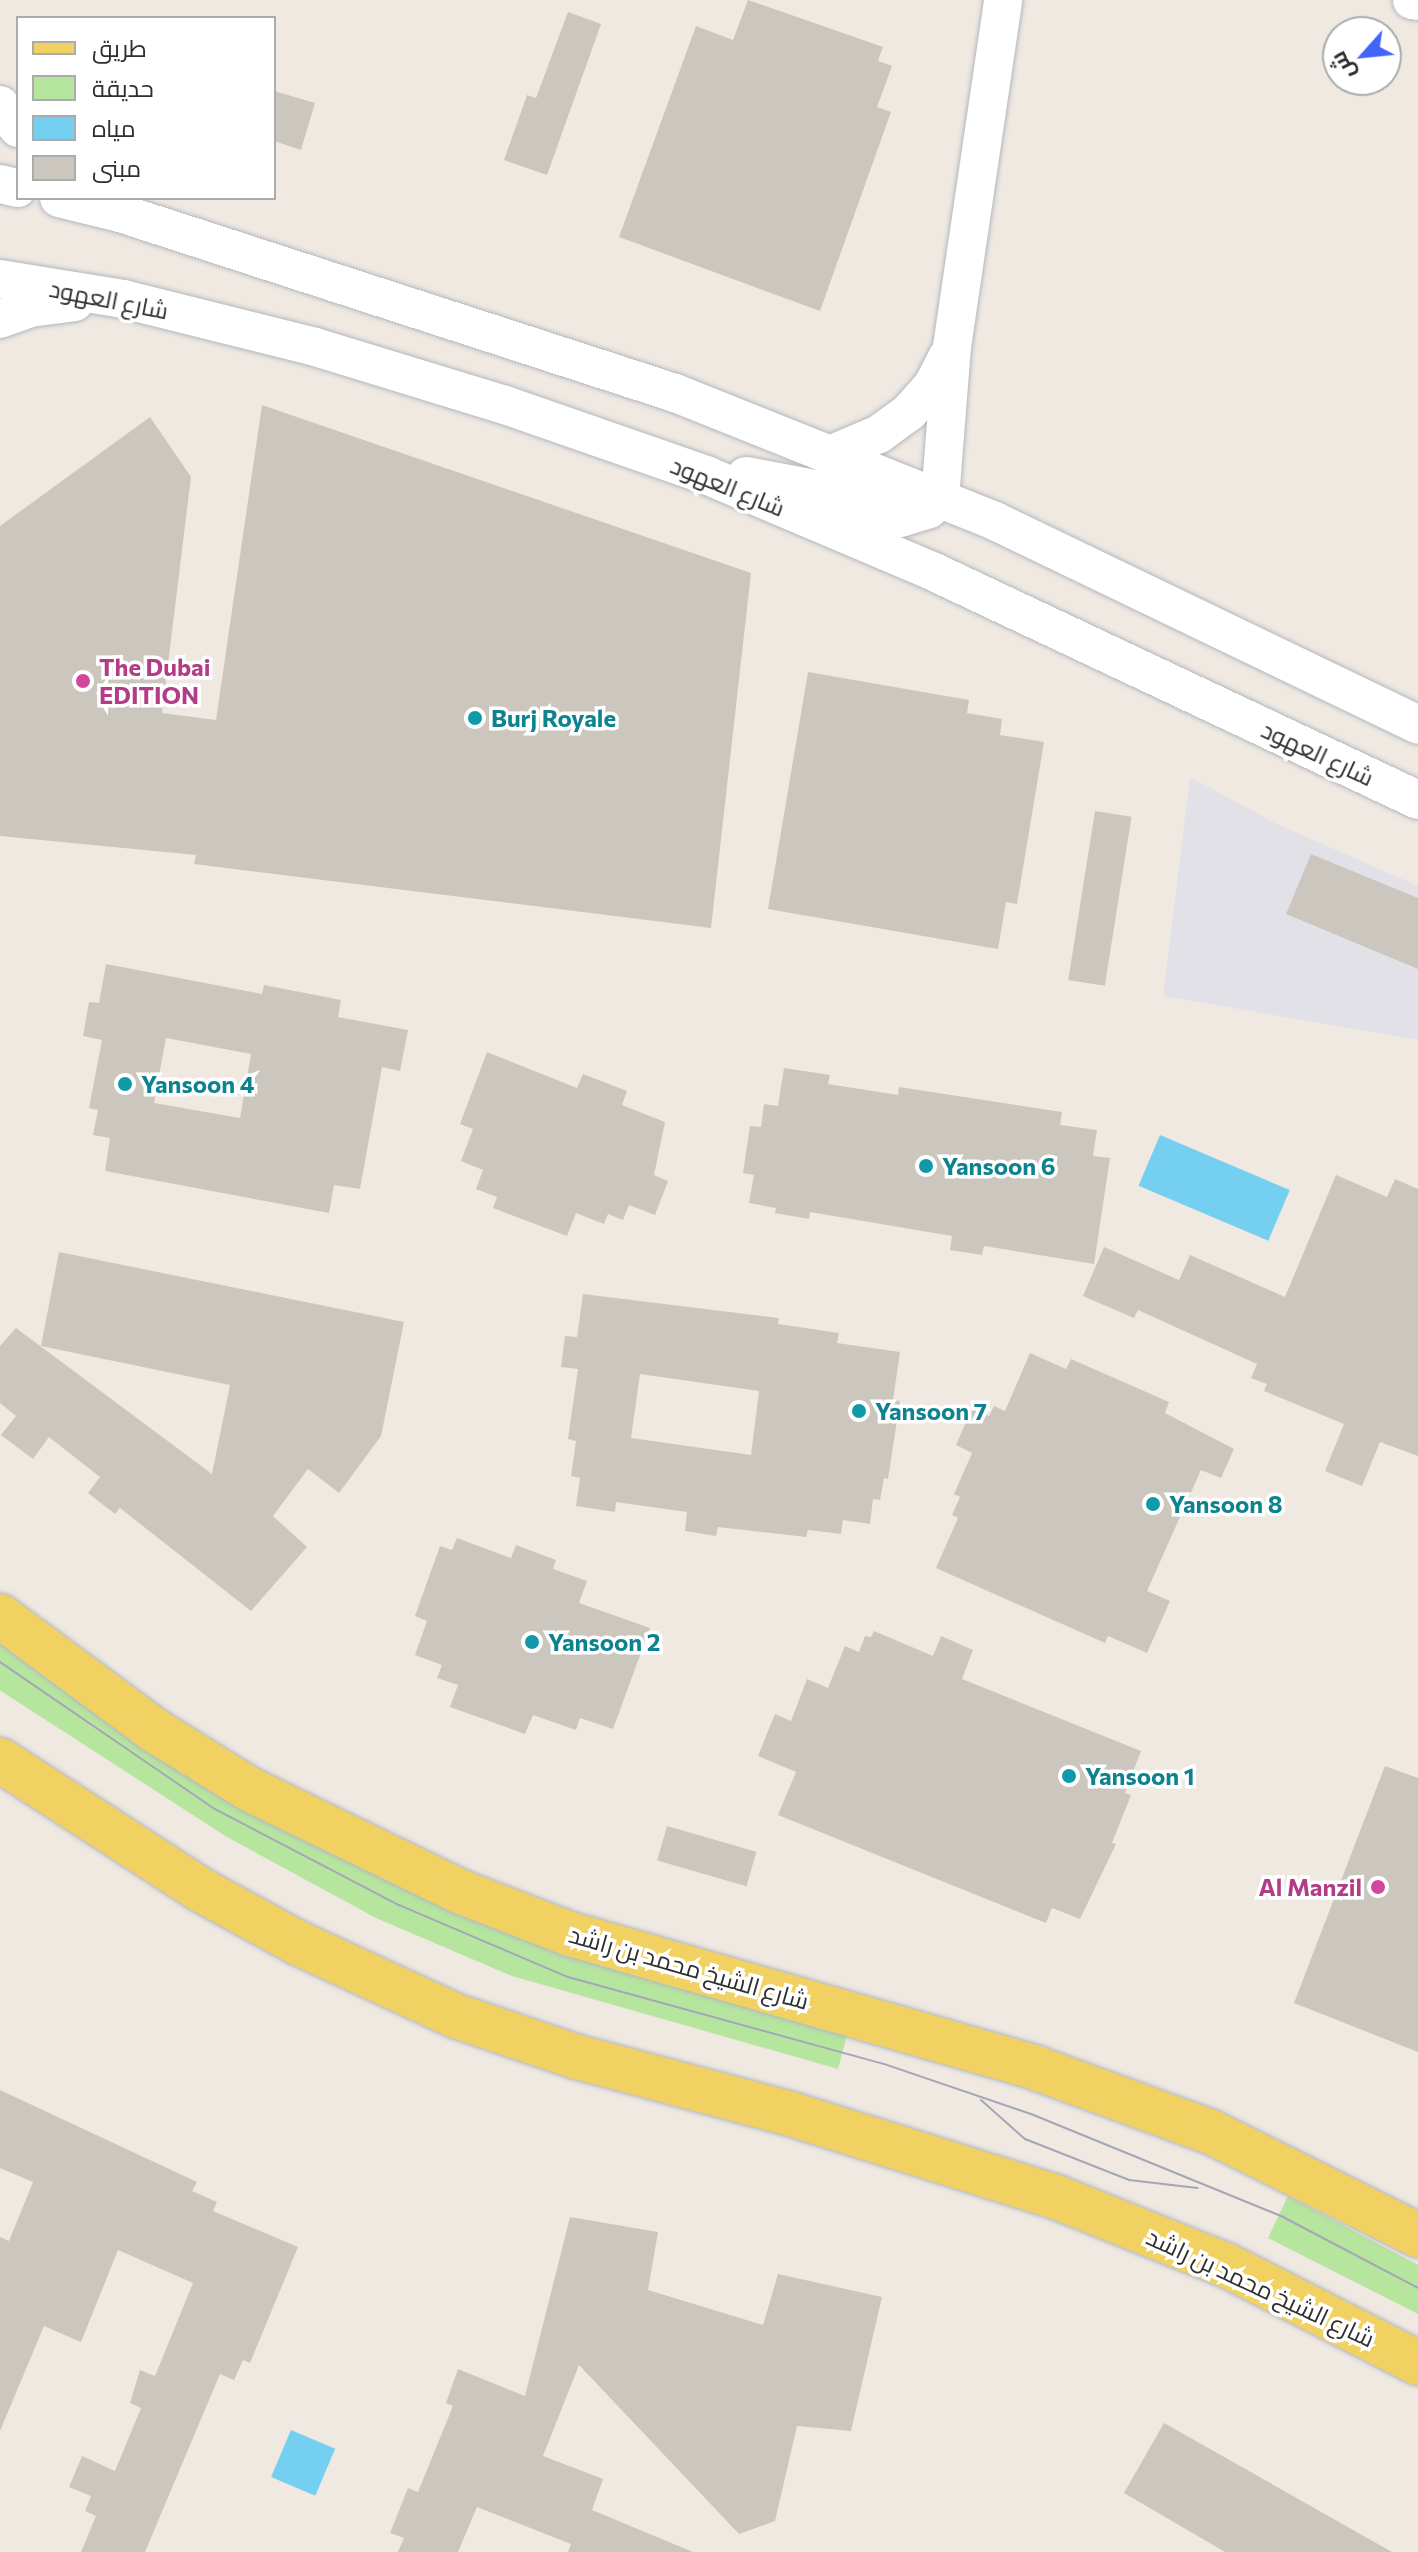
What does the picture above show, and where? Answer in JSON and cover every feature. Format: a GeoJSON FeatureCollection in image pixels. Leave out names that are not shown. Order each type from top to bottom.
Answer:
{"type":"FeatureCollection","features":[{"type":"Feature","properties":{"kind":"main road","name":"شارع الشيخ محمد بن راشد"},"geometry":{"type":"LineString","coordinates":[[0,1616],[154,1730],[249,1789],[461,1892],[570,1934],[1036,2068],[1211,2132],[1418,2235]]}},
{"type":"Feature","properties":{"kind":"main road","name":"شارع الشيخ محمد بن راشد"},"geometry":{"type":"LineString","coordinates":[[0,1760],[201,1890],[298,1943],[456,2016],[577,2057],[836,2127],[1059,2198],[1226,2265],[1418,2363]]}},
{"type":"Feature","properties":{"kind":"street"},"geometry":{"type":"LineString","coordinates":[[706,475],[788,482],[900,518],[929,509],[940,499],[952,347],[1003,0]]}},
{"type":"Feature","properties":{"kind":"street"},"geometry":{"type":"LineString","coordinates":[[0,105],[16,125]]}},
{"type":"Feature","properties":{"kind":"street"},"geometry":{"type":"LineString","coordinates":[[73,200],[108,205],[597,364],[940,499],[1418,725]]}},
{"type":"Feature","properties":{"kind":"street","name":"شارع العهود"},"geometry":{"type":"LineString","coordinates":[[0,279],[123,299],[410,374],[706,475],[932,571],[1418,800]]}},
{"type":"Feature","properties":{"kind":"street"},"geometry":{"type":"LineString","coordinates":[[0,319],[30,308],[123,299]]}},
{"type":"Feature","properties":{"kind":"street"},"geometry":{"type":"LineString","coordinates":[[830,455],[879,434],[909,412],[933,385],[952,347]]}},
{"type":"Feature","properties":{"kind":"shaded area"},"geometry":{"type":"Polygon","coordinates":[[[1190,777],[1277,824],[1418,886],[1418,1040],[1163,996],[1190,777]]]}},
{"type":"Feature","properties":{"kind":"green space"},"geometry":{"type":"Polygon","coordinates":[[[0,1642],[525,1938],[662,1984],[848,2031],[838,2069],[512,1976],[376,1918],[227,1837],[4,1693],[0,1690],[0,1642]]]}},
{"type":"Feature","properties":{"kind":"green space"},"geometry":{"type":"Polygon","coordinates":[[[1288,2196],[1418,2265],[1418,2314],[1268,2238],[1288,2196]]]}},
{"type":"Feature","properties":{"kind":"water"},"geometry":{"type":"Polygon","coordinates":[[[1160,1135],[1290,1190],[1268,1241],[1139,1186],[1160,1135]]]}},
{"type":"Feature","properties":{"kind":"water"},"geometry":{"type":"Polygon","coordinates":[[[291,2430],[335,2449],[315,2496],[271,2477],[291,2430]]]}},
{"type":"Feature","properties":{"kind":"building"},"geometry":{"type":"Polygon","coordinates":[[[748,0],[883,47],[878,61],[892,66],[877,107],[891,112],[820,311],[619,237],[696,26],[733,40],[748,0]]]}},
{"type":"Feature","properties":{"kind":"building"},"geometry":{"type":"Polygon","coordinates":[[[568,12],[601,24],[547,175],[504,160],[527,95],[536,98],[568,12]]]}},
{"type":"Feature","properties":{"kind":"building"},"geometry":{"type":"Polygon","coordinates":[[[276,92],[315,103],[301,150],[276,142],[276,92]]]}},
{"type":"Feature","properties":{"kind":"building","name":"Burj Royale"},"geometry":{"type":"Polygon","coordinates":[[[262,405],[751,573],[711,928],[194,864],[196,855],[0,836],[0,526],[150,417],[191,477],[162,713],[216,720],[262,405]]]}},
{"type":"Feature","properties":{"kind":"building"},"geometry":{"type":"Polygon","coordinates":[[[808,672],[969,700],[967,713],[1002,719],[1000,735],[1044,742],[1017,904],[1006,902],[998,949],[768,909],[808,672]]]}},
{"type":"Feature","properties":{"kind":"building"},"geometry":{"type":"Polygon","coordinates":[[[1095,811],[1132,817],[1105,986],[1068,980],[1095,811]]]}},
{"type":"Feature","properties":{"kind":"building"},"geometry":{"type":"Polygon","coordinates":[[[1311,854],[1418,898],[1418,969],[1286,914],[1311,854]]]}},
{"type":"Feature","properties":{"kind":"building","name":"Yansoon 4"},"geometry":{"type":"Polygon","coordinates":[[[106,964],[262,994],[264,985],[341,1000],[338,1017],[408,1030],[400,1071],[382,1067],[360,1189],[334,1185],[329,1213],[105,1171],[110,1138],[93,1135],[98,1110],[89,1108],[102,1040],[83,1036],[89,1002],[99,1003],[106,964]],[[166,1038],[154,1103],[240,1118],[251,1054],[166,1038]]]}},
{"type":"Feature","properties":{"kind":"building"},"geometry":{"type":"Polygon","coordinates":[[[487,1052],[577,1088],[583,1074],[627,1091],[622,1105],[665,1122],[654,1175],[668,1181],[655,1215],[629,1205],[623,1220],[608,1214],[604,1224],[576,1213],[567,1236],[493,1208],[497,1197],[476,1189],[483,1170],[461,1161],[473,1129],[460,1124],[487,1052]]]}},
{"type":"Feature","properties":{"kind":"building","name":"Yansoon 6"},"geometry":{"type":"Polygon","coordinates":[[[784,1068],[830,1075],[828,1084],[898,1095],[899,1087],[1062,1112],[1060,1125],[1097,1130],[1093,1156],[1110,1158],[1094,1264],[984,1246],[982,1255],[950,1250],[952,1236],[810,1212],[809,1219],[775,1213],[776,1208],[749,1203],[754,1175],[743,1173],[750,1126],[761,1127],[764,1104],[778,1106],[784,1068]]]}},
{"type":"Feature","properties":{"kind":"building"},"geometry":{"type":"Polygon","coordinates":[[[1336,1175],[1387,1197],[1395,1179],[1418,1189],[1418,1456],[1380,1442],[1362,1486],[1325,1471],[1344,1424],[1264,1391],[1267,1384],[1251,1378],[1257,1364],[1138,1310],[1134,1318],[1083,1296],[1104,1247],[1179,1280],[1190,1255],[1285,1297],[1336,1175]]]}},
{"type":"Feature","properties":{"kind":"building"},"geometry":{"type":"Polygon","coordinates":[[[59,1252],[404,1322],[381,1436],[339,1493],[308,1469],[273,1516],[307,1547],[251,1611],[120,1508],[115,1514],[88,1493],[100,1477],[49,1437],[33,1459],[1,1435],[16,1416],[0,1403],[0,1346],[16,1328],[212,1474],[230,1385],[41,1346],[59,1252]]]}},
{"type":"Feature","properties":{"kind":"building","name":"Yansoon 7"},"geometry":{"type":"Polygon","coordinates":[[[583,1294],[779,1318],[778,1324],[839,1333],[837,1343],[900,1352],[893,1400],[900,1401],[888,1479],[884,1478],[880,1500],[873,1499],[870,1524],[843,1520],[841,1534],[808,1530],[806,1537],[718,1527],[716,1536],[685,1531],[687,1512],[616,1502],[615,1512],[576,1506],[580,1478],[571,1476],[576,1441],[568,1439],[578,1369],[561,1367],[565,1336],[577,1337],[583,1294]],[[640,1374],[631,1438],[751,1455],[759,1391],[640,1374]]]}},
{"type":"Feature","properties":{"kind":"building","name":"Yansoon 8"},"geometry":{"type":"Polygon","coordinates":[[[1030,1353],[1066,1369],[1071,1359],[1169,1402],[1165,1413],[1234,1449],[1221,1478],[1201,1470],[1147,1591],[1170,1601],[1147,1653],[1108,1636],[1105,1643],[936,1568],[958,1518],[952,1515],[960,1497],[954,1494],[972,1453],[956,1445],[972,1408],[989,1416],[994,1406],[1005,1411],[1030,1353]]]}},
{"type":"Feature","properties":{"kind":"building","name":"Yansoon 2"},"geometry":{"type":"Polygon","coordinates":[[[457,1538],[511,1558],[516,1545],[556,1560],[553,1569],[587,1581],[579,1603],[650,1628],[613,1729],[580,1718],[576,1730],[533,1715],[525,1734],[450,1707],[458,1685],[437,1678],[442,1665],[415,1655],[427,1621],[415,1616],[440,1546],[452,1550],[457,1538]]]}},
{"type":"Feature","properties":{"kind":"building","name":"Yansoon 1"},"geometry":{"type":"Polygon","coordinates":[[[874,1631],[933,1656],[941,1636],[973,1650],[962,1679],[1141,1751],[1125,1793],[1131,1795],[1112,1843],[1116,1844],[1080,1919],[1052,1908],[1046,1923],[778,1815],[796,1772],[758,1756],[775,1714],[791,1721],[807,1679],[828,1688],[845,1646],[859,1652],[865,1636],[871,1637],[874,1631]]]}},
{"type":"Feature","properties":{"kind":"building","name":"Al Manzil"},"geometry":{"type":"Polygon","coordinates":[[[1385,1766],[1418,1778],[1418,2052],[1294,2003],[1385,1766]]]}},
{"type":"Feature","properties":{"kind":"building"},"geometry":{"type":"Polygon","coordinates":[[[667,1826],[756,1852],[746,1886],[657,1861],[667,1826]]]}},
{"type":"Feature","properties":{"kind":"building"},"geometry":{"type":"Polygon","coordinates":[[[0,2090],[197,2182],[192,2191],[217,2202],[213,2211],[298,2247],[250,2363],[243,2360],[234,2380],[220,2374],[145,2552],[81,2552],[96,2516],[85,2511],[91,2496],[69,2487],[82,2456],[115,2471],[141,2408],[130,2403],[140,2370],[155,2376],[193,2283],[118,2250],[81,2342],[44,2326],[0,2431],[0,2237],[9,2241],[33,2182],[0,2168],[0,2090]]]}},
{"type":"Feature","properties":{"kind":"building"},"geometry":{"type":"Polygon","coordinates":[[[570,2217],[658,2232],[648,2290],[763,2325],[778,2274],[882,2297],[851,2431],[797,2426],[775,2521],[739,2534],[579,2365],[543,2456],[603,2479],[592,2510],[693,2552],[568,2552],[571,2544],[477,2507],[458,2552],[398,2552],[404,2538],[390,2533],[408,2488],[418,2492],[453,2406],[446,2403],[458,2369],[525,2396],[570,2217]]]}},
{"type":"Feature","properties":{"kind":"building"},"geometry":{"type":"Polygon","coordinates":[[[1164,2423],[1392,2552],[1225,2552],[1124,2493],[1164,2423]]]}},
{"type":"Feature","properties":{"kind":"tram line"},"geometry":{"type":"LineString","coordinates":[[0,1662],[215,1809],[399,1905],[568,1977],[884,2064],[1031,2114],[1283,2217],[1418,2288]]}},
{"type":"Feature","properties":{"kind":"tram line"},"geometry":{"type":"LineString","coordinates":[[981,2100],[1025,2139],[1129,2180],[1198,2188]]}},
{"type":"Feature","properties":{"kind":"place","name":"The Dubai EDITION"},"geometry":{"type":"Point","coordinates":[83,681]}},
{"type":"Feature","properties":{"kind":"place","name":"Burj Royale"},"geometry":{"type":"Point","coordinates":[475,718]}},
{"type":"Feature","properties":{"kind":"place","name":"Yansoon 4"},"geometry":{"type":"Point","coordinates":[125,1084]}},
{"type":"Feature","properties":{"kind":"place","name":"Yansoon 6"},"geometry":{"type":"Point","coordinates":[926,1166]}},
{"type":"Feature","properties":{"kind":"place","name":"Yansoon 7"},"geometry":{"type":"Point","coordinates":[859,1411]}},
{"type":"Feature","properties":{"kind":"place","name":"Yansoon 8"},"geometry":{"type":"Point","coordinates":[1153,1504]}},
{"type":"Feature","properties":{"kind":"place","name":"Yansoon 2"},"geometry":{"type":"Point","coordinates":[532,1642]}},
{"type":"Feature","properties":{"kind":"place","name":"Yansoon 1"},"geometry":{"type":"Point","coordinates":[1069,1776]}},
{"type":"Feature","properties":{"kind":"place","name":"Al Manzil"},"geometry":{"type":"Point","coordinates":[1378,1887]}}]}
